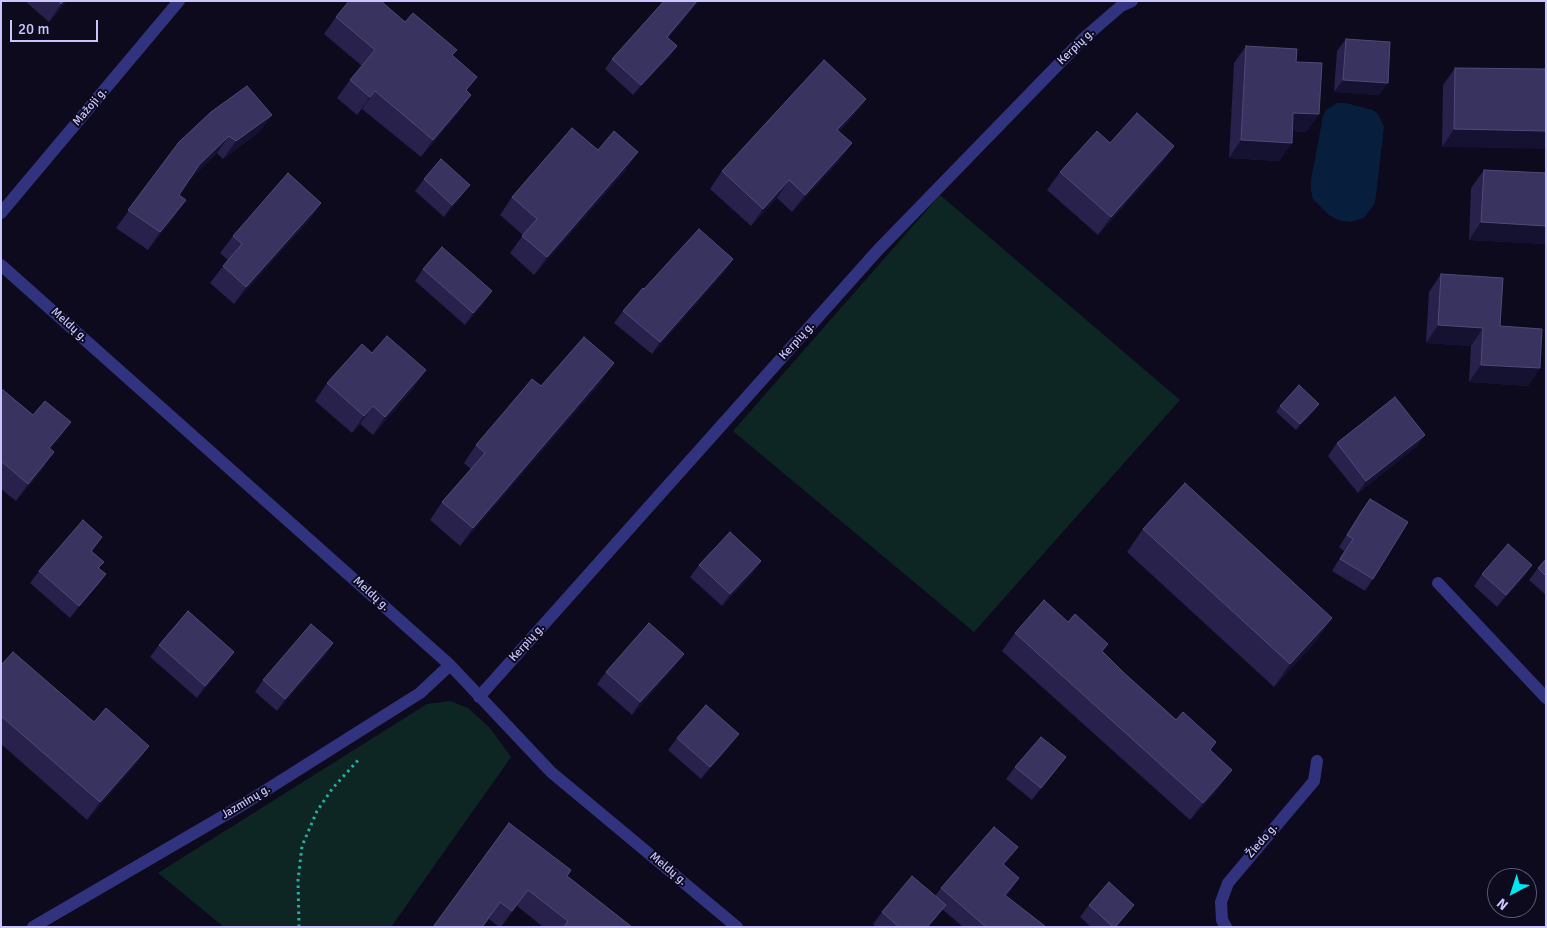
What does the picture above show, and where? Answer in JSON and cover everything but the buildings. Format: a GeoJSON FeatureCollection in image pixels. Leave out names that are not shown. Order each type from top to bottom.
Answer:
{"type":"FeatureCollection","features":[{"type":"Feature","properties":{"kind":"street","name":"Mažoji g."},"geometry":{"type":"LineString","coordinates":[[1,213],[179,1]]}},
{"type":"Feature","properties":{"kind":"street","name":"Kerpių g."},"geometry":{"type":"LineString","coordinates":[[479,697],[878,250],[1084,38],[1122,6],[1132,1]]}},
{"type":"Feature","properties":{"kind":"street","name":"Meldų g."},"geometry":{"type":"LineString","coordinates":[[1,265],[450,665],[551,772],[737,927]]}},
{"type":"Feature","properties":{"kind":"street"},"geometry":{"type":"LineString","coordinates":[[1438,583],[1546,698]]}},
{"type":"Feature","properties":{"kind":"street","name":"Jazminų g."},"geometry":{"type":"LineString","coordinates":[[33,927],[260,793],[420,693],[450,665]]}},
{"type":"Feature","properties":{"kind":"street","name":"Žiedo g."},"geometry":{"type":"LineString","coordinates":[[1226,927],[1222,920],[1221,902],[1228,883],[1314,781],[1317,761]]}},
{"type":"Feature","properties":{"kind":"path"},"geometry":{"type":"LineString","coordinates":[[299,927],[298,880],[302,846],[317,811],[327,796],[363,754]]}},
{"type":"Feature","properties":{"kind":"green space"},"geometry":{"type":"Polygon","coordinates":[[[940,195],[1180,400],[974,632],[733,431],[940,195]]]}},
{"type":"Feature","properties":{"kind":"green space"},"geometry":{"type":"Polygon","coordinates":[[[450,701],[468,708],[490,728],[511,757],[391,927],[224,927],[158,873],[427,704],[450,701]]]}},
{"type":"Feature","properties":{"kind":"water"},"geometry":{"type":"Polygon","coordinates":[[[1337,103],[1346,103],[1373,110],[1378,114],[1384,127],[1375,203],[1364,218],[1350,222],[1338,220],[1329,215],[1313,199],[1311,191],[1311,180],[1323,116],[1326,110],[1337,103]]]}}]}
